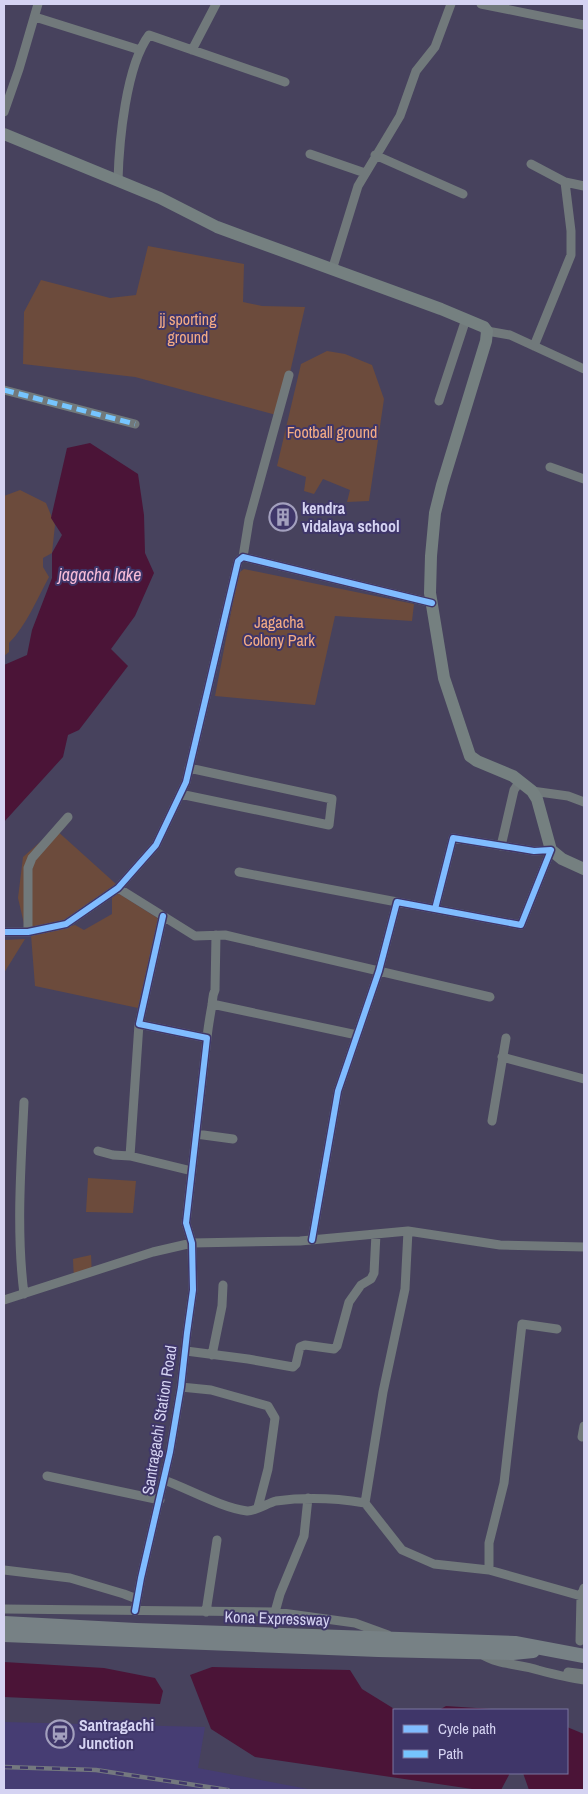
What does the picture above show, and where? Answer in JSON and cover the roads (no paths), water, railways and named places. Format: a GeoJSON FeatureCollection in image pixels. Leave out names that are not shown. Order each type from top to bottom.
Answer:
{"type":"FeatureCollection","features":[{"type":"Feature","properties":{"kind":"highway","name":"Kona Expressway"},"geometry":{"type":"LineString","coordinates":[[4,1623],[168,1637],[378,1650],[513,1653],[548,1650]]}},
{"type":"Feature","properties":{"kind":"highway","name":"Kona Expressway"},"geometry":{"type":"LineString","coordinates":[[4,1635],[168,1637]]}},
{"type":"Feature","properties":{"kind":"highway","name":"Kona Expressway"},"geometry":{"type":"LineString","coordinates":[[185,1638],[515,1643],[584,1656]]}},
{"type":"Feature","properties":{"kind":"main road"},"geometry":{"type":"LineString","coordinates":[[4,134],[160,198],[217,227],[466,319],[480,325],[487,331],[486,342],[435,513],[430,593],[444,678],[470,756],[477,761],[502,770],[532,791],[537,800],[551,850],[562,859],[584,869]]}},
{"type":"Feature","properties":{"kind":"street"},"geometry":{"type":"LineString","coordinates":[[4,112],[38,4]]}},
{"type":"Feature","properties":{"kind":"street"},"geometry":{"type":"LineString","coordinates":[[192,50],[216,4]]}},
{"type":"Feature","properties":{"kind":"street"},"geometry":{"type":"LineString","coordinates":[[332,270],[358,186],[400,116],[416,71],[435,46],[451,4]]}},
{"type":"Feature","properties":{"kind":"street"},"geometry":{"type":"LineString","coordinates":[[481,4],[584,26]]}},
{"type":"Feature","properties":{"kind":"street"},"geometry":{"type":"LineString","coordinates":[[34,17],[140,50]]}},
{"type":"Feature","properties":{"kind":"street"},"geometry":{"type":"LineString","coordinates":[[118,181],[119,145],[133,66],[149,35],[285,82]]}},
{"type":"Feature","properties":{"kind":"street"},"geometry":{"type":"LineString","coordinates":[[310,154],[365,173]]}},
{"type":"Feature","properties":{"kind":"street"},"geometry":{"type":"LineString","coordinates":[[375,155],[463,194]]}},
{"type":"Feature","properties":{"kind":"street"},"geometry":{"type":"LineString","coordinates":[[531,164],[565,182],[584,186]]}},
{"type":"Feature","properties":{"kind":"street"},"geometry":{"type":"LineString","coordinates":[[534,346],[571,256],[571,231],[565,182]]}},
{"type":"Feature","properties":{"kind":"street"},"geometry":{"type":"LineString","coordinates":[[439,401],[466,319]]}},
{"type":"Feature","properties":{"kind":"street"},"geometry":{"type":"LineString","coordinates":[[487,331],[510,335],[584,369]]}},
{"type":"Feature","properties":{"kind":"street"},"geometry":{"type":"LineString","coordinates":[[4,932],[28,932],[66,924],[118,888],[156,845],[186,782],[238,562],[244,557],[249,520],[289,375]]}},
{"type":"Feature","properties":{"kind":"street"},"geometry":{"type":"LineString","coordinates":[[4,390],[135,424]]}},
{"type":"Feature","properties":{"kind":"street"},"geometry":{"type":"LineString","coordinates":[[550,467],[584,479]]}},
{"type":"Feature","properties":{"kind":"street"},"geometry":{"type":"LineString","coordinates":[[244,557],[432,603]]}},
{"type":"Feature","properties":{"kind":"street"},"geometry":{"type":"LineString","coordinates":[[180,794],[328,825],[332,799],[189,768]]}},
{"type":"Feature","properties":{"kind":"street"},"geometry":{"type":"LineString","coordinates":[[501,846],[514,790],[520,781]]}},
{"type":"Feature","properties":{"kind":"street"},"geometry":{"type":"LineString","coordinates":[[532,791],[568,796],[584,802]]}},
{"type":"Feature","properties":{"kind":"street"},"geometry":{"type":"LineString","coordinates":[[28,932],[28,868],[32,858],[68,817]]}},
{"type":"Feature","properties":{"kind":"street"},"geometry":{"type":"LineString","coordinates":[[239,872],[396,902],[521,925],[551,850],[534,851],[453,838],[435,909]]}},
{"type":"Feature","properties":{"kind":"street"},"geometry":{"type":"LineString","coordinates":[[118,888],[195,936],[225,935],[490,997]]}},
{"type":"Feature","properties":{"kind":"street"},"geometry":{"type":"LineString","coordinates":[[312,1240],[338,1091],[379,971],[396,902]]}},
{"type":"Feature","properties":{"kind":"street"},"geometry":{"type":"LineString","coordinates":[[130,1156],[139,1024],[163,916]]}},
{"type":"Feature","properties":{"kind":"street","name":"Santragachi Station Road"},"geometry":{"type":"LineString","coordinates":[[135,1611],[136,1599],[164,1480],[186,1352],[193,1290],[192,1243],[186,1223],[209,1013],[214,990],[216,936]]}},
{"type":"Feature","properties":{"kind":"street"},"geometry":{"type":"LineString","coordinates":[[212,1004],[357,1036]]}},
{"type":"Feature","properties":{"kind":"street"},"geometry":{"type":"LineString","coordinates":[[139,1024],[207,1038]]}},
{"type":"Feature","properties":{"kind":"street"},"geometry":{"type":"LineString","coordinates":[[492,1121],[506,1038]]}},
{"type":"Feature","properties":{"kind":"street"},"geometry":{"type":"LineString","coordinates":[[502,1057],[584,1079]]}},
{"type":"Feature","properties":{"kind":"street"},"geometry":{"type":"LineString","coordinates":[[24,1102],[20,1174],[20,1262],[24,1294]]}},
{"type":"Feature","properties":{"kind":"street"},"geometry":{"type":"LineString","coordinates":[[196,1134],[233,1139]]}},
{"type":"Feature","properties":{"kind":"street"},"geometry":{"type":"LineString","coordinates":[[98,1151],[113,1155],[130,1156],[192,1171]]}},
{"type":"Feature","properties":{"kind":"street"},"geometry":{"type":"LineString","coordinates":[[4,1300],[148,1254],[192,1243],[312,1240],[408,1231],[500,1245],[584,1247]]}},
{"type":"Feature","properties":{"kind":"street"},"geometry":{"type":"LineString","coordinates":[[365,1503],[382,1392],[405,1288],[408,1231]]}},
{"type":"Feature","properties":{"kind":"street"},"geometry":{"type":"LineString","coordinates":[[186,1352],[293,1368],[296,1364],[300,1347],[306,1345],[334,1349],[349,1302],[361,1285],[371,1279],[374,1273],[376,1234]]}},
{"type":"Feature","properties":{"kind":"street"},"geometry":{"type":"LineString","coordinates":[[212,1355],[222,1306],[223,1285]]}},
{"type":"Feature","properties":{"kind":"street"},"geometry":{"type":"LineString","coordinates":[[489,1570],[489,1543],[504,1483],[522,1324],[557,1329]]}},
{"type":"Feature","properties":{"kind":"street"},"geometry":{"type":"LineString","coordinates":[[181,1387],[211,1390],[268,1406],[274,1418],[268,1469],[258,1507]]}},
{"type":"Feature","properties":{"kind":"street"},"geometry":{"type":"LineString","coordinates":[[582,1437],[584,1426]]}},
{"type":"Feature","properties":{"kind":"street"},"geometry":{"type":"LineString","coordinates":[[47,1476],[160,1500]]}},
{"type":"Feature","properties":{"kind":"street"},"geometry":{"type":"LineString","coordinates":[[164,1480],[231,1507],[250,1511],[274,1502],[308,1498],[365,1503],[402,1550],[434,1564],[489,1570],[583,1592],[580,1641]]}},
{"type":"Feature","properties":{"kind":"street"},"geometry":{"type":"LineString","coordinates":[[275,1612],[280,1594],[304,1536],[308,1498]]}},
{"type":"Feature","properties":{"kind":"street"},"geometry":{"type":"LineString","coordinates":[[206,1612],[217,1540]]}},
{"type":"Feature","properties":{"kind":"street"},"geometry":{"type":"LineString","coordinates":[[4,1570],[70,1578],[136,1599]]}},
{"type":"Feature","properties":{"kind":"street"},"geometry":{"type":"LineString","coordinates":[[4,1609],[275,1612],[354,1623],[400,1640]]}},
{"type":"Feature","properties":{"kind":"street"},"geometry":{"type":"LineString","coordinates":[[478,1652],[487,1658],[500,1662],[538,1670],[584,1674]]}},
{"type":"Feature","properties":{"kind":"street"},"geometry":{"type":"LineString","coordinates":[[538,1670],[549,1674],[584,1680]]}},
{"type":"Feature","properties":{"kind":"water","name":"jagacha lake"},"geometry":{"type":"Polygon","coordinates":[[[90,443],[138,474],[144,515],[145,553],[154,573],[135,616],[111,649],[128,666],[79,730],[68,735],[63,757],[4,822],[4,665],[27,655],[32,630],[52,578],[52,553],[62,535],[51,518],[67,448],[90,443]]]}},
{"type":"Feature","properties":{"kind":"water"},"geometry":{"type":"Polygon","coordinates":[[[4,1662],[104,1668],[155,1678],[163,1691],[160,1704],[4,1697],[4,1662]]]}},
{"type":"Feature","properties":{"kind":"water"},"geometry":{"type":"Polygon","coordinates":[[[212,1667],[350,1670],[362,1689],[394,1709],[393,1774],[509,1774],[501,1790],[479,1790],[255,1757],[211,1729],[190,1675],[212,1667]]]}},
{"type":"Feature","properties":{"kind":"water"},"geometry":{"type":"Polygon","coordinates":[[[446,1706],[491,1709],[441,1709],[446,1706]]]}},
{"type":"Feature","properties":{"kind":"water"},"geometry":{"type":"Polygon","coordinates":[[[568,1727],[584,1734],[584,1790],[529,1790],[523,1774],[568,1774],[568,1727]]]}},
{"type":"Feature","properties":{"kind":"railway"},"geometry":{"type":"LineString","coordinates":[[4,1767],[96,1770],[228,1790]]}},
{"type":"Feature","properties":{"kind":"place","name":"kendra vidalaya school"},"geometry":{"type":"Point","coordinates":[283,517]}},
{"type":"Feature","properties":{"kind":"place","name":"Santragachi Junction"},"geometry":{"type":"Point","coordinates":[60,1734]}},
{"type":"Feature","properties":{"kind":"park label","name":"jj sporting ground"},"geometry":{"type":"Point","coordinates":[188,328]}},
{"type":"Feature","properties":{"kind":"park label","name":"Football ground"},"geometry":{"type":"Point","coordinates":[332,432]}},
{"type":"Feature","properties":{"kind":"park label","name":"Jagacha Colony Park"},"geometry":{"type":"Point","coordinates":[279,631]}}]}
